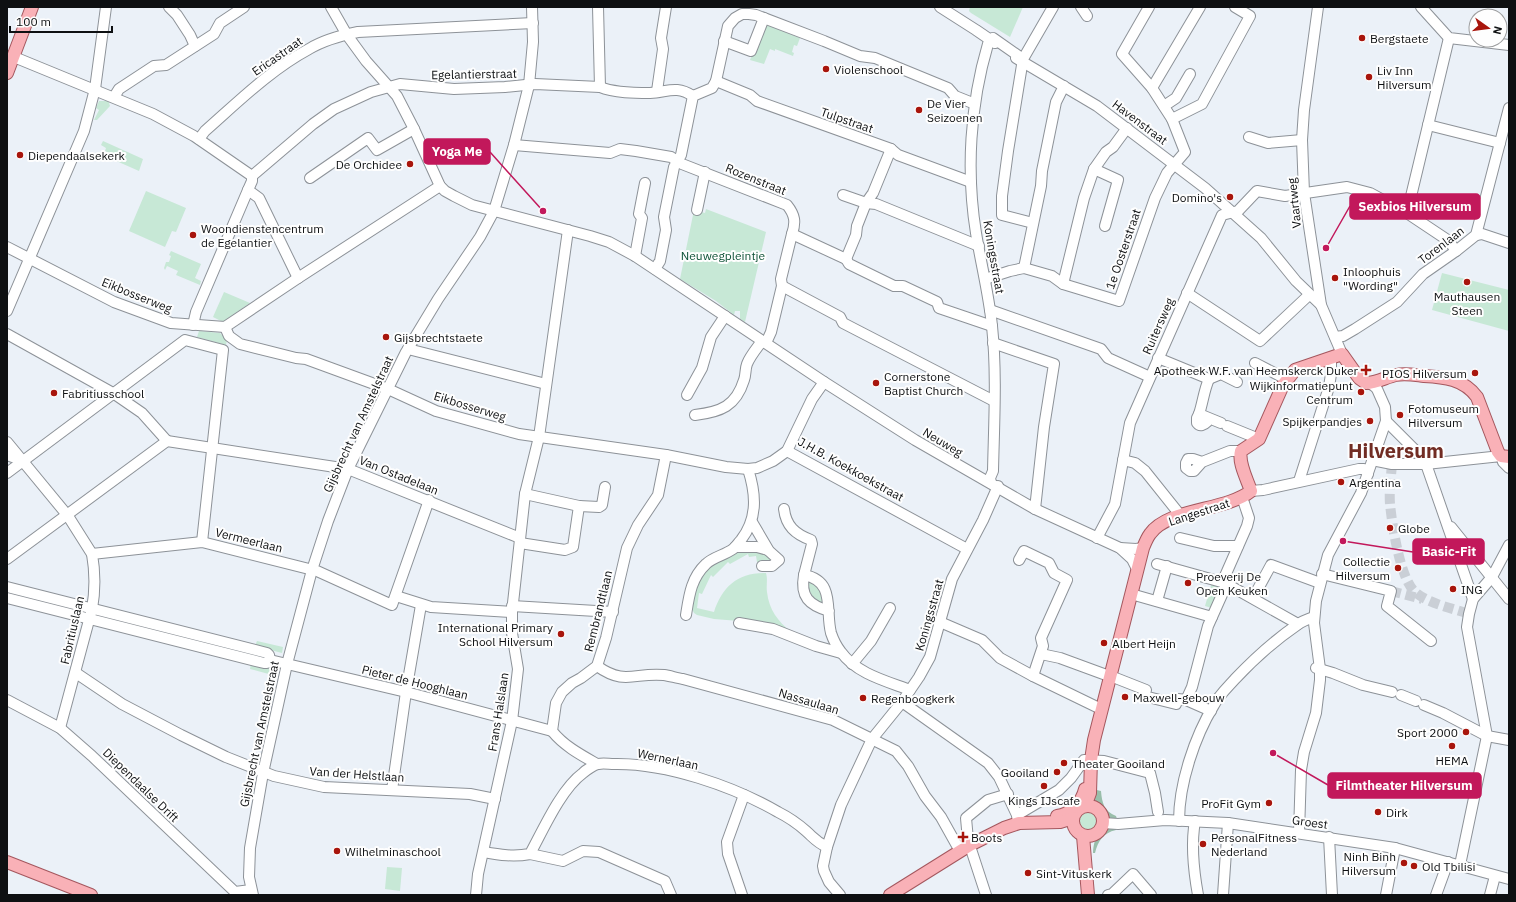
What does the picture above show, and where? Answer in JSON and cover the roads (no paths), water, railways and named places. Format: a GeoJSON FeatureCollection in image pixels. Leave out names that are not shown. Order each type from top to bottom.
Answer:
{"type":"FeatureCollection","features":[{"type":"Feature","properties":{"kind":"main road"},"geometry":{"type":"LineString","coordinates":[[7,73],[32,7]]}},
{"type":"Feature","properties":{"kind":"main road"},"geometry":{"type":"LineString","coordinates":[[1246,494],[1240,457],[1241,451],[1259,439],[1286,379],[1298,368],[1342,354],[1359,378],[1364,382],[1369,383],[1404,374],[1437,377],[1459,382],[1473,392],[1498,452],[1505,457]]}},
{"type":"Feature","properties":{"kind":"main road","name":"Langestraat"},"geometry":{"type":"LineString","coordinates":[[1085,806],[1088,800],[1090,788],[1091,760],[1101,709],[1133,595],[1137,569],[1143,548],[1150,533],[1172,519],[1246,494]]}},
{"type":"Feature","properties":{"kind":"main road"},"geometry":{"type":"LineString","coordinates":[[890,895],[965,848],[1018,819],[1064,815],[1068,813],[1082,798],[1091,760]]}},
{"type":"Feature","properties":{"kind":"main road"},"geometry":{"type":"LineString","coordinates":[[1088,836],[1100,830],[1104,823],[1099,810],[1091,806],[1085,806],[1077,810],[1073,818],[1075,829],[1088,836],[1091,845],[1091,895]]}},
{"type":"Feature","properties":{"kind":"main road"},"geometry":{"type":"LineString","coordinates":[[1018,819],[1062,822],[1073,818]]}},
{"type":"Feature","properties":{"kind":"main road"},"geometry":{"type":"LineString","coordinates":[[1088,836],[1088,895]]}},
{"type":"Feature","properties":{"kind":"main road"},"geometry":{"type":"LineString","coordinates":[[7,862],[91,895]]}},
{"type":"Feature","properties":{"kind":"street"},"geometry":{"type":"LineString","coordinates":[[7,311],[84,131],[95,89],[106,7]]}},
{"type":"Feature","properties":{"kind":"street"},"geometry":{"type":"LineString","coordinates":[[169,7],[186,28],[195,46]]}},
{"type":"Feature","properties":{"kind":"street"},"geometry":{"type":"LineString","coordinates":[[114,97],[119,89],[154,66],[166,65],[214,34],[220,22],[244,7]]}},
{"type":"Feature","properties":{"kind":"street"},"geometry":{"type":"LineString","coordinates":[[225,327],[440,186],[414,129],[396,96],[366,62],[347,35],[331,7]]}},
{"type":"Feature","properties":{"kind":"street","name":"Gijsbrecht van Amstelstraat"},"geometry":{"type":"LineString","coordinates":[[252,893],[249,877],[250,848],[263,773],[287,664],[312,570],[328,521],[348,469],[408,349],[438,299],[480,237],[494,211],[514,145],[529,85],[533,55],[532,7]]}},
{"type":"Feature","properties":{"kind":"street"},"geometry":{"type":"LineString","coordinates":[[598,7],[600,88]]}},
{"type":"Feature","properties":{"kind":"street"},"geometry":{"type":"LineString","coordinates":[[657,92],[663,49],[661,38],[666,7]]}},
{"type":"Feature","properties":{"kind":"street","name":"Havenstraat"},"geometry":{"type":"LineString","coordinates":[[940,7],[992,39],[1023,61],[1097,106],[1205,188],[1235,212],[1261,238],[1308,296],[1320,305]]}},
{"type":"Feature","properties":{"kind":"street"},"geometry":{"type":"LineString","coordinates":[[1033,223],[1002,215],[1002,196],[1023,61],[1053,7]]}},
{"type":"Feature","properties":{"kind":"street"},"geometry":{"type":"LineString","coordinates":[[1081,7],[1087,16]]}},
{"type":"Feature","properties":{"kind":"street"},"geometry":{"type":"LineString","coordinates":[[1149,7],[1122,54],[1152,88],[1172,119],[1185,152],[1173,164]]}},
{"type":"Feature","properties":{"kind":"street"},"geometry":{"type":"LineString","coordinates":[[1152,88],[1200,7]]}},
{"type":"Feature","properties":{"kind":"street"},"geometry":{"type":"LineString","coordinates":[[1172,119],[1202,104],[1250,16],[1235,7]]}},
{"type":"Feature","properties":{"kind":"street","name":"Vaartweg"},"geometry":{"type":"LineString","coordinates":[[1318,7],[1304,110],[1302,140],[1304,193],[1320,305],[1336,337],[1342,354]]}},
{"type":"Feature","properties":{"kind":"street"},"geometry":{"type":"LineString","coordinates":[[1421,7],[1449,38],[1509,45]]}},
{"type":"Feature","properties":{"kind":"street"},"geometry":{"type":"LineString","coordinates":[[655,269],[660,261],[666,230],[664,217],[674,167],[681,156],[692,96],[712,88],[716,81],[728,26],[735,18],[742,14],[749,14],[764,18],[860,56],[875,58],[948,88],[955,96],[975,104]]}},
{"type":"Feature","properties":{"kind":"street"},"geometry":{"type":"LineString","coordinates":[[724,41],[751,51],[764,18]]}},
{"type":"Feature","properties":{"kind":"street","name":"Ericastraat"},"geometry":{"type":"LineString","coordinates":[[199,139],[205,131],[272,72],[310,48],[347,35],[358,32],[533,23]]}},
{"type":"Feature","properties":{"kind":"street"},"geometry":{"type":"LineString","coordinates":[[1407,213],[1449,38]]}},
{"type":"Feature","properties":{"kind":"street","name":"Koningsstraat"},"geometry":{"type":"LineString","coordinates":[[840,895],[829,882],[824,871],[824,860],[841,805],[872,739],[902,702],[930,657],[952,579],[983,520],[994,484],[990,478],[993,471],[995,372],[994,344],[985,279],[976,234],[970,182],[971,143],[975,104],[986,51],[988,44],[992,39]]}},
{"type":"Feature","properties":{"kind":"street"},"geometry":{"type":"LineString","coordinates":[[14,57],[153,114],[199,139],[252,176],[252,181],[196,312],[193,325]]}},
{"type":"Feature","properties":{"kind":"street"},"geometry":{"type":"LineString","coordinates":[[1164,106],[1176,98],[1190,74]]}},
{"type":"Feature","properties":{"kind":"street","name":"Tulpstraat"},"geometry":{"type":"LineString","coordinates":[[716,81],[750,95],[757,101],[891,149],[898,155],[970,182]]}},
{"type":"Feature","properties":{"kind":"street","name":"Egelantierstraat"},"geometry":{"type":"LineString","coordinates":[[252,176],[313,124],[334,109],[371,92],[400,84],[438,88],[479,89],[535,84],[600,88],[608,91],[651,93],[668,90],[684,90],[692,96]]}},
{"type":"Feature","properties":{"kind":"street"},"geometry":{"type":"LineString","coordinates":[[1024,268],[1056,102],[1064,86]]}},
{"type":"Feature","properties":{"kind":"street","name":"Torenlaan"},"geometry":{"type":"LineString","coordinates":[[1336,337],[1343,336],[1397,302],[1423,274],[1476,235],[1509,108]]}},
{"type":"Feature","properties":{"kind":"street"},"geometry":{"type":"LineString","coordinates":[[1428,124],[1500,143]]}},
{"type":"Feature","properties":{"kind":"street"},"geometry":{"type":"LineString","coordinates":[[1063,284],[1084,198],[1094,170],[1106,152],[1113,147],[1127,128]]}},
{"type":"Feature","properties":{"kind":"street"},"geometry":{"type":"LineString","coordinates":[[310,178],[368,138],[377,150],[414,129]]}},
{"type":"Feature","properties":{"kind":"street"},"geometry":{"type":"LineString","coordinates":[[1249,137],[1268,143],[1302,140]]}},
{"type":"Feature","properties":{"kind":"street","name":"Rozenstraat"},"geometry":{"type":"LineString","coordinates":[[514,145],[610,153],[620,149],[671,157],[682,164],[787,205],[792,211],[794,217],[792,234],[780,279],[782,286],[771,332],[764,342]]}},
{"type":"Feature","properties":{"kind":"street"},"geometry":{"type":"LineString","coordinates":[[846,260],[866,203],[873,193],[891,149]]}},
{"type":"Feature","properties":{"kind":"street","name":"1e Oosterstraat"},"geometry":{"type":"LineString","coordinates":[[985,279],[1024,268],[1052,276],[1063,284],[1119,301],[1147,217],[1167,173],[1173,164]]}},
{"type":"Feature","properties":{"kind":"street"},"geometry":{"type":"LineString","coordinates":[[1094,170],[1118,180],[1105,226]]}},
{"type":"Feature","properties":{"kind":"street"},"geometry":{"type":"LineString","coordinates":[[697,210],[705,172]]}},
{"type":"Feature","properties":{"kind":"street"},"geometry":{"type":"LineString","coordinates":[[635,256],[642,218],[639,214],[645,182]]}},
{"type":"Feature","properties":{"kind":"street","name":"Neuweg"},"geometry":{"type":"LineString","coordinates":[[440,186],[445,191],[463,201],[494,211],[609,242],[635,256],[824,382],[956,465],[994,484],[1036,508],[1120,548],[1132,559],[1137,569]]}},
{"type":"Feature","properties":{"kind":"street"},"geometry":{"type":"LineString","coordinates":[[1235,212],[1257,191],[1285,196],[1347,188],[1370,193],[1407,213],[1449,241],[1456,251]]}},
{"type":"Feature","properties":{"kind":"street"},"geometry":{"type":"LineString","coordinates":[[248,190],[259,198],[298,278]]}},
{"type":"Feature","properties":{"kind":"street"},"geometry":{"type":"LineString","coordinates":[[843,195],[866,203],[876,204],[979,246]]}},
{"type":"Feature","properties":{"kind":"street","name":"Ruitersweg"},"geometry":{"type":"LineString","coordinates":[[1097,538],[1115,504],[1130,423],[1222,215],[1235,212]]}},
{"type":"Feature","properties":{"kind":"street","name":"Frans Halslaan"},"geometry":{"type":"LineString","coordinates":[[476,895],[478,874],[512,721],[518,669],[512,633],[512,609],[525,494],[539,437],[568,230]]}},
{"type":"Feature","properties":{"kind":"street"},"geometry":{"type":"LineString","coordinates":[[792,234],[846,260],[849,264],[894,286],[903,286],[938,302],[939,308],[992,326]]}},
{"type":"Feature","properties":{"kind":"street"},"geometry":{"type":"LineString","coordinates":[[1476,235],[1482,234],[1508,242]]}},
{"type":"Feature","properties":{"kind":"street","name":"Eikbosserweg"},"geometry":{"type":"LineString","coordinates":[[7,247],[114,302],[171,323],[225,327],[229,336],[240,344],[296,358],[306,359],[388,389],[436,411],[520,434],[666,455],[726,467],[748,469],[757,468],[773,461],[787,451]]}},
{"type":"Feature","properties":{"kind":"street"},"geometry":{"type":"LineString","coordinates":[[1301,286],[1317,284]]}},
{"type":"Feature","properties":{"kind":"street"},"geometry":{"type":"LineString","coordinates":[[782,286],[840,317],[843,323],[994,401]]}},
{"type":"Feature","properties":{"kind":"street"},"geometry":{"type":"LineString","coordinates":[[1187,293],[1260,341],[1308,296]]}},
{"type":"Feature","properties":{"kind":"street"},"geometry":{"type":"LineString","coordinates":[[990,310],[1101,349],[1108,358],[1150,377]]}},
{"type":"Feature","properties":{"kind":"street"},"geometry":{"type":"LineString","coordinates":[[687,395],[702,368],[711,337],[724,316]]}},
{"type":"Feature","properties":{"kind":"street"},"geometry":{"type":"LineString","coordinates":[[7,334],[113,393],[142,413],[167,441],[68,516],[7,559]]}},
{"type":"Feature","properties":{"kind":"street"},"geometry":{"type":"LineString","coordinates":[[7,473],[185,340],[223,350],[202,542]]}},
{"type":"Feature","properties":{"kind":"street"},"geometry":{"type":"LineString","coordinates":[[695,415],[712,413],[727,407],[738,396],[745,378],[747,363],[764,342]]}},
{"type":"Feature","properties":{"kind":"street"},"geometry":{"type":"LineString","coordinates":[[994,344],[1054,364],[1044,426],[1036,508]]}},
{"type":"Feature","properties":{"kind":"street"},"geometry":{"type":"LineString","coordinates":[[408,349],[546,384]]}},
{"type":"Feature","properties":{"kind":"street"},"geometry":{"type":"LineString","coordinates":[[1158,358],[1209,379]]}},
{"type":"Feature","properties":{"kind":"street"},"geometry":{"type":"LineString","coordinates":[[1299,481],[1329,387],[1332,362],[1331,358]]}},
{"type":"Feature","properties":{"kind":"street"},"geometry":{"type":"LineString","coordinates":[[1255,363],[1286,379]]}},
{"type":"Feature","properties":{"kind":"street"},"geometry":{"type":"LineString","coordinates":[[1238,382],[1220,374],[1209,379],[1204,390],[1203,416],[1259,439]]}},
{"type":"Feature","properties":{"kind":"street","name":"J.H.B. Koekkoekstraat"},"geometry":{"type":"LineString","coordinates":[[824,382],[812,399],[787,451],[967,549]]}},
{"type":"Feature","properties":{"kind":"street"},"geometry":{"type":"LineString","coordinates":[[1302,834],[1300,770],[1316,713],[1318,669],[1314,610],[1328,555],[1370,475],[1376,461],[1386,421],[1386,412],[1380,395],[1374,386],[1369,383]]}},
{"type":"Feature","properties":{"kind":"street"},"geometry":{"type":"LineString","coordinates":[[1386,421],[1422,457],[1426,464],[1473,599]]}},
{"type":"Feature","properties":{"kind":"street","name":"Van Ostadelaan"},"geometry":{"type":"LineString","coordinates":[[167,441],[348,469],[429,500],[520,540],[564,550],[573,547],[579,506]]}},
{"type":"Feature","properties":{"kind":"street","name":"Fabritiuslaan"},"geometry":{"type":"LineString","coordinates":[[7,442],[68,516],[92,554],[94,598],[76,673],[60,728]]}},
{"type":"Feature","properties":{"kind":"street"},"geometry":{"type":"LineString","coordinates":[[1202,462],[1230,451],[1241,451]]}},
{"type":"Feature","properties":{"kind":"street"},"geometry":{"type":"LineString","coordinates":[[7,455],[24,461]]}},
{"type":"Feature","properties":{"kind":"street","name":"Rembrandtlaan"},"geometry":{"type":"LineString","coordinates":[[552,731],[556,702],[562,692],[572,683],[597,666],[613,612],[627,548],[638,525],[658,495],[666,455]]}},
{"type":"Feature","properties":{"kind":"street"},"geometry":{"type":"LineString","coordinates":[[1376,461],[1392,464],[1426,464],[1505,457],[1503,462],[1509,468]]}},
{"type":"Feature","properties":{"kind":"street"},"geometry":{"type":"LineString","coordinates":[[1123,460],[1135,463],[1144,471],[1181,516]]}},
{"type":"Feature","properties":{"kind":"street"},"geometry":{"type":"LineString","coordinates":[[686,614],[690,589],[697,574],[707,562],[735,547],[746,533],[752,522],[753,494],[748,469]]}},
{"type":"Feature","properties":{"kind":"street","name":"Langestraat"},"geometry":{"type":"LineString","coordinates":[[1246,494],[1299,481],[1359,469],[1364,469],[1370,475]]}},
{"type":"Feature","properties":{"kind":"street"},"geometry":{"type":"LineString","coordinates":[[525,494],[579,506],[599,507],[602,505],[605,487]]}},
{"type":"Feature","properties":{"kind":"street"},"geometry":{"type":"LineString","coordinates":[[1186,700],[1192,687],[1208,626],[1225,588],[1225,576],[1247,526],[1249,518],[1246,494]]}},
{"type":"Feature","properties":{"kind":"street"},"geometry":{"type":"LineString","coordinates":[[394,600],[429,500]]}},
{"type":"Feature","properties":{"kind":"street"},"geometry":{"type":"LineString","coordinates":[[784,509],[785,518],[791,529],[800,536],[811,540],[812,544],[804,575],[804,594],[809,602],[817,608],[829,611]]}},
{"type":"Feature","properties":{"kind":"street"},"geometry":{"type":"LineString","coordinates":[[752,522],[768,550],[779,560],[772,566],[762,566]]}},
{"type":"Feature","properties":{"kind":"street"},"geometry":{"type":"LineString","coordinates":[[1446,522],[1509,599]]}},
{"type":"Feature","properties":{"kind":"street"},"geometry":{"type":"LineString","coordinates":[[1180,538],[1214,546],[1238,546]]}},
{"type":"Feature","properties":{"kind":"street","name":"Vermeerlaan"},"geometry":{"type":"LineString","coordinates":[[92,554],[202,542],[312,570],[394,600],[431,607],[613,612]]}},
{"type":"Feature","properties":{"kind":"street"},"geometry":{"type":"LineString","coordinates":[[1460,865],[1487,736],[1468,627],[1469,614],[1473,599],[1492,577],[1509,545]]}},
{"type":"Feature","properties":{"kind":"street"},"geometry":{"type":"LineString","coordinates":[[735,547],[757,547],[768,550]]}},
{"type":"Feature","properties":{"kind":"street","name":"Neuweg"},"geometry":{"type":"LineString","coordinates":[[1120,548],[1143,548]]}},
{"type":"Feature","properties":{"kind":"street"},"geometry":{"type":"LineString","coordinates":[[1018,560],[1024,550],[1049,563],[1054,573],[1067,580],[1042,638],[1043,646],[1033,676]]}},
{"type":"Feature","properties":{"kind":"street"},"geometry":{"type":"LineString","coordinates":[[1157,601],[1162,565],[1225,583],[1298,624]]}},
{"type":"Feature","properties":{"kind":"street"},"geometry":{"type":"LineString","coordinates":[[1253,598],[1271,565],[1321,578],[1391,591],[1387,606],[1431,641]]}},
{"type":"Feature","properties":{"kind":"street"},"geometry":{"type":"LineString","coordinates":[[804,575],[820,580],[826,589],[829,601],[831,633],[841,652],[852,664],[862,671],[910,690]]}},
{"type":"Feature","properties":{"kind":"street","name":"Pieter de Hooghlaan"},"geometry":{"type":"LineString","coordinates":[[7,587],[90,614],[264,663],[270,660],[406,692],[552,731]]}},
{"type":"Feature","properties":{"kind":"street"},"geometry":{"type":"LineString","coordinates":[[1133,595],[1212,617]]}},
{"type":"Feature","properties":{"kind":"street","name":"Pieter de Hooghlaan"},"geometry":{"type":"LineString","coordinates":[[7,598],[90,614]]}},
{"type":"Feature","properties":{"kind":"street"},"geometry":{"type":"LineString","coordinates":[[392,790],[406,692],[421,605]]}},
{"type":"Feature","properties":{"kind":"street"},"geometry":{"type":"LineString","coordinates":[[852,664],[871,641],[890,608]]}},
{"type":"Feature","properties":{"kind":"street"},"geometry":{"type":"LineString","coordinates":[[1179,821],[1180,800],[1196,742],[1221,694],[1246,668],[1298,624],[1314,617]]}},
{"type":"Feature","properties":{"kind":"street"},"geometry":{"type":"LineString","coordinates":[[940,622],[982,640],[1000,658],[1101,709]]}},
{"type":"Feature","properties":{"kind":"street"},"geometry":{"type":"LineString","coordinates":[[738,623],[772,629],[816,646],[841,652]]}},
{"type":"Feature","properties":{"kind":"street"},"geometry":{"type":"LineString","coordinates":[[1041,654],[1060,658],[1146,690],[1144,696],[1176,704],[1178,699],[1186,700],[1211,711]]}},
{"type":"Feature","properties":{"kind":"street","name":"Nassaulaan"},"geometry":{"type":"LineString","coordinates":[[597,666],[606,673],[618,677],[630,678],[663,675],[683,679],[833,720],[872,739],[896,752],[908,766],[925,796],[965,848]]}},
{"type":"Feature","properties":{"kind":"street"},"geometry":{"type":"LineString","coordinates":[[1318,669],[1397,694],[1443,713],[1487,736],[1509,740]]}},
{"type":"Feature","properties":{"kind":"street","name":"Van der Helstlaan"},"geometry":{"type":"LineString","coordinates":[[76,673],[122,704],[226,757],[263,773],[284,779],[324,786],[470,794],[494,799]]}},
{"type":"Feature","properties":{"kind":"street","name":"Diependaalse Drift"},"geometry":{"type":"LineString","coordinates":[[7,700],[60,728],[92,756],[235,892],[252,893]]}},
{"type":"Feature","properties":{"kind":"street"},"geometry":{"type":"LineString","coordinates":[[902,702],[985,761],[999,777],[1018,819],[1059,790],[1071,778],[1084,760],[1104,761],[1150,773],[1158,812]]}},
{"type":"Feature","properties":{"kind":"street"},"geometry":{"type":"LineString","coordinates":[[530,854],[571,784],[583,773],[597,764],[574,751],[559,739],[552,731]]}},
{"type":"Feature","properties":{"kind":"street","name":"Wernerlaan"},"geometry":{"type":"LineString","coordinates":[[597,764],[644,765],[672,771],[712,783],[744,795],[792,820],[807,832],[817,843],[827,847]]}},
{"type":"Feature","properties":{"kind":"street"},"geometry":{"type":"LineString","coordinates":[[986,895],[965,848],[966,818],[988,800],[1006,791]]}},
{"type":"Feature","properties":{"kind":"street"},"geometry":{"type":"LineString","coordinates":[[742,895],[728,854],[727,842],[744,795]]}},
{"type":"Feature","properties":{"kind":"street","name":"Groest"},"geometry":{"type":"LineString","coordinates":[[1104,823],[1179,821],[1228,823],[1395,848],[1509,879]]}},
{"type":"Feature","properties":{"kind":"street"},"geometry":{"type":"LineString","coordinates":[[1195,821],[1194,873],[1198,895]]}},
{"type":"Feature","properties":{"kind":"street"},"geometry":{"type":"LineString","coordinates":[[1223,895],[1228,823]]}},
{"type":"Feature","properties":{"kind":"street"},"geometry":{"type":"LineString","coordinates":[[1329,838],[1332,895]]}},
{"type":"Feature","properties":{"kind":"street"},"geometry":{"type":"LineString","coordinates":[[1386,895],[1395,848]]}},
{"type":"Feature","properties":{"kind":"street"},"geometry":{"type":"LineString","coordinates":[[484,852],[504,856],[521,856],[530,854],[563,861],[583,850],[599,852],[665,881],[671,895]]}},
{"type":"Feature","properties":{"kind":"street"},"geometry":{"type":"LineString","coordinates":[[1436,895],[1448,862]]}},
{"type":"Feature","properties":{"kind":"street"},"geometry":{"type":"LineString","coordinates":[[1111,895],[1134,874],[1149,894]]}},
{"type":"Feature","properties":{"kind":"street"},"geometry":{"type":"LineString","coordinates":[[1490,895],[1495,876]]}},
{"type":"Feature","properties":{"kind":"tunnel"},"geometry":{"type":"LineString","coordinates":[[1392,464],[1390,504],[1398,551],[1405,576],[1415,592],[1427,600],[1469,614]]}},
{"type":"Feature","properties":{"kind":"tunnel"},"geometry":{"type":"LineString","coordinates":[[1391,591],[1422,599]]}},
{"type":"Feature","properties":{"kind":"place","name":"Bergstaete"},"geometry":{"type":"Point","coordinates":[1362,38]}},
{"type":"Feature","properties":{"kind":"place","name":"Violenschool"},"geometry":{"type":"Point","coordinates":[826,69]}},
{"type":"Feature","properties":{"kind":"place","name":"Liv Inn Hilversum"},"geometry":{"type":"Point","coordinates":[1369,77]}},
{"type":"Feature","properties":{"kind":"place","name":"De Vier Seizoenen"},"geometry":{"type":"Point","coordinates":[919,110]}},
{"type":"Feature","properties":{"kind":"place","name":"Diependaalsekerk"},"geometry":{"type":"Point","coordinates":[20,155]}},
{"type":"Feature","properties":{"kind":"place","name":"De Orchidee"},"geometry":{"type":"Point","coordinates":[410,164]}},
{"type":"Feature","properties":{"kind":"place","name":"Domino's"},"geometry":{"type":"Point","coordinates":[1230,197]}},
{"type":"Feature","properties":{"kind":"place","name":"Yoga Me"},"geometry":{"type":"Point","coordinates":[543,211]}},
{"type":"Feature","properties":{"kind":"place","name":"Woondienstencentrum de Egelantier"},"geometry":{"type":"Point","coordinates":[193,235]}},
{"type":"Feature","properties":{"kind":"place","name":"Sexbios Hilversum"},"geometry":{"type":"Point","coordinates":[1326,248]}},
{"type":"Feature","properties":{"kind":"place","name":"Inloophuis \"Wording\""},"geometry":{"type":"Point","coordinates":[1335,278]}},
{"type":"Feature","properties":{"kind":"place","name":"Mauthausen Steen"},"geometry":{"type":"Point","coordinates":[1467,282]}},
{"type":"Feature","properties":{"kind":"place","name":"Gijsbrechtstaete"},"geometry":{"type":"Point","coordinates":[386,337]}},
{"type":"Feature","properties":{"kind":"place","name":"Apotheek W.F. van Heemskerck Duker"},"geometry":{"type":"Point","coordinates":[1366,370]}},
{"type":"Feature","properties":{"kind":"place","name":"PIOS Hilversum"},"geometry":{"type":"Point","coordinates":[1475,373]}},
{"type":"Feature","properties":{"kind":"place","name":"Cornerstone Baptist Church"},"geometry":{"type":"Point","coordinates":[876,383]}},
{"type":"Feature","properties":{"kind":"place","name":"Wijkinformatiepunt Centrum"},"geometry":{"type":"Point","coordinates":[1361,392]}},
{"type":"Feature","properties":{"kind":"place","name":"Fabritiusschool"},"geometry":{"type":"Point","coordinates":[54,393]}},
{"type":"Feature","properties":{"kind":"place","name":"Fotomuseum Hilversum"},"geometry":{"type":"Point","coordinates":[1400,415]}},
{"type":"Feature","properties":{"kind":"place","name":"Spijkerpandjes"},"geometry":{"type":"Point","coordinates":[1370,421]}},
{"type":"Feature","properties":{"kind":"place","name":"Argentina"},"geometry":{"type":"Point","coordinates":[1341,482]}},
{"type":"Feature","properties":{"kind":"place","name":"Globe"},"geometry":{"type":"Point","coordinates":[1390,528]}},
{"type":"Feature","properties":{"kind":"place","name":"Basic-Fit"},"geometry":{"type":"Point","coordinates":[1343,541]}},
{"type":"Feature","properties":{"kind":"place","name":"Collectie Hilversum"},"geometry":{"type":"Point","coordinates":[1398,568]}},
{"type":"Feature","properties":{"kind":"place","name":"Proeverij De Open Keuken"},"geometry":{"type":"Point","coordinates":[1188,583]}},
{"type":"Feature","properties":{"kind":"place","name":"ING"},"geometry":{"type":"Point","coordinates":[1453,589]}},
{"type":"Feature","properties":{"kind":"place","name":"International Primary School Hilversum"},"geometry":{"type":"Point","coordinates":[561,634]}},
{"type":"Feature","properties":{"kind":"place","name":"Albert Heijn"},"geometry":{"type":"Point","coordinates":[1104,643]}},
{"type":"Feature","properties":{"kind":"place","name":"Maxwell-gebouw"},"geometry":{"type":"Point","coordinates":[1125,697]}},
{"type":"Feature","properties":{"kind":"place","name":"Regenboogkerk"},"geometry":{"type":"Point","coordinates":[863,698]}},
{"type":"Feature","properties":{"kind":"place","name":"Sport 2000"},"geometry":{"type":"Point","coordinates":[1466,732]}},
{"type":"Feature","properties":{"kind":"place","name":"HEMA"},"geometry":{"type":"Point","coordinates":[1452,746]}},
{"type":"Feature","properties":{"kind":"place","name":"Filmtheater Hilversum"},"geometry":{"type":"Point","coordinates":[1273,753]}},
{"type":"Feature","properties":{"kind":"place","name":"Theater Gooiland"},"geometry":{"type":"Point","coordinates":[1064,763]}},
{"type":"Feature","properties":{"kind":"place","name":"Gooiland"},"geometry":{"type":"Point","coordinates":[1057,772]}},
{"type":"Feature","properties":{"kind":"place","name":"Kings IJscafe"},"geometry":{"type":"Point","coordinates":[1044,786]}},
{"type":"Feature","properties":{"kind":"place","name":"ProFit Gym"},"geometry":{"type":"Point","coordinates":[1269,803]}},
{"type":"Feature","properties":{"kind":"place","name":"Dirk"},"geometry":{"type":"Point","coordinates":[1378,812]}},
{"type":"Feature","properties":{"kind":"place","name":"Boots"},"geometry":{"type":"Point","coordinates":[963,837]}},
{"type":"Feature","properties":{"kind":"place","name":"PersonalFitness Nederland"},"geometry":{"type":"Point","coordinates":[1203,844]}},
{"type":"Feature","properties":{"kind":"place","name":"Wilhelminaschool"},"geometry":{"type":"Point","coordinates":[337,851]}},
{"type":"Feature","properties":{"kind":"place","name":"Ninh Binh Hilversum"},"geometry":{"type":"Point","coordinates":[1404,863]}},
{"type":"Feature","properties":{"kind":"place","name":"Old Tbilisi"},"geometry":{"type":"Point","coordinates":[1414,866]}},
{"type":"Feature","properties":{"kind":"place","name":"Sint-Vituskerk"},"geometry":{"type":"Point","coordinates":[1028,873]}},
{"type":"Feature","properties":{"kind":"district","name":"Hilversum"},"geometry":{"type":"Point","coordinates":[1396,450]}},
{"type":"Feature","properties":{"kind":"park label","name":"Neuwegpleintje"},"geometry":{"type":"Point","coordinates":[723,255]}}]}
